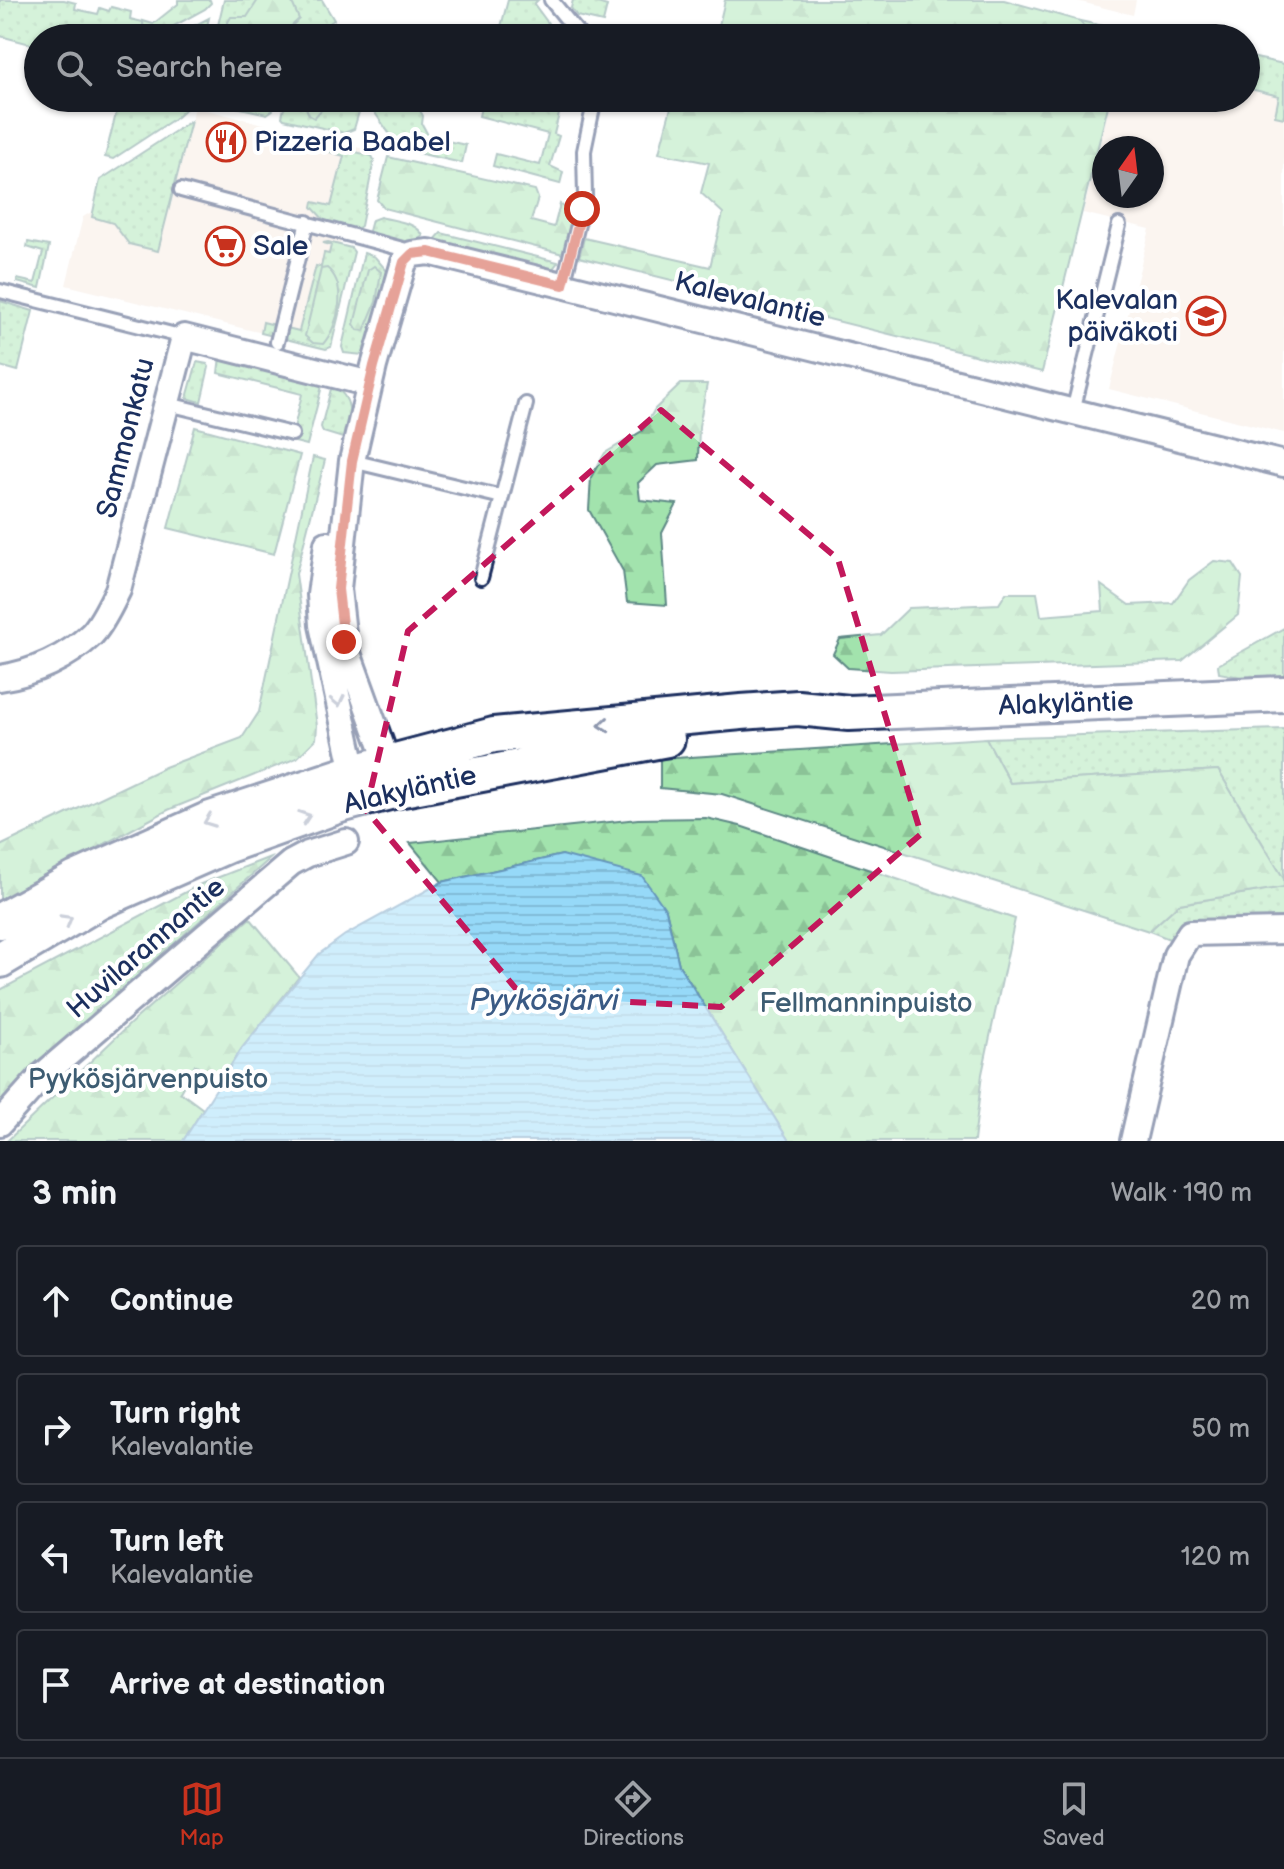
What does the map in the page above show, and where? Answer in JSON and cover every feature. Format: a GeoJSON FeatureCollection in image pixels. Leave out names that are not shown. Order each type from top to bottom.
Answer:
{"type":"FeatureCollection","features":[{"type":"Feature","properties":{"kind":"main road","name":"Alakyläntie"},"geometry":{"type":"LineString","coordinates":[[0,921],[76,879],[208,820],[393,776],[494,735],[798,708],[849,713],[1284,694]]}},
{"type":"Feature","properties":{"kind":"main road","name":"Alakyläntie"},"geometry":{"type":"LineString","coordinates":[[0,960],[98,902],[357,786]]}},
{"type":"Feature","properties":{"kind":"street","name":"Kalevalantie"},"geometry":{"type":"LineString","coordinates":[[417,253],[429,252],[1284,464]]}},
{"type":"Feature","properties":{"kind":"street"},"geometry":{"type":"LineString","coordinates":[[393,776],[344,642],[338,589],[352,461],[370,384],[404,262],[417,253]]}},
{"type":"Feature","properties":{"kind":"street","name":"Sammonkatu"},"geometry":{"type":"LineString","coordinates":[[0,678],[21,675],[69,651],[93,633],[107,611],[118,590],[164,403],[184,337],[370,384]]}},
{"type":"Feature","properties":{"kind":"street"},"geometry":{"type":"LineString","coordinates":[[352,461],[334,508],[320,595],[322,625],[357,786]]}},
{"type":"Feature","properties":{"kind":"street","name":"Huvilarannantie"},"geometry":{"type":"LineString","coordinates":[[0,1123],[42,1076],[291,863],[346,842]]}},
{"type":"Feature","properties":{"kind":"street"},"geometry":{"type":"LineString","coordinates":[[1133,1141],[1176,955],[1190,933],[1284,931]]}},
{"type":"Feature","properties":{"kind":"lane"},"geometry":{"type":"LineString","coordinates":[[551,0],[571,24]]}},
{"type":"Feature","properties":{"kind":"lane"},"geometry":{"type":"LineString","coordinates":[[563,285],[585,196],[584,151],[592,112]]}},
{"type":"Feature","properties":{"kind":"lane"},"geometry":{"type":"LineString","coordinates":[[181,190],[417,253]]}},
{"type":"Feature","properties":{"kind":"lane"},"geometry":{"type":"LineString","coordinates":[[277,342],[307,222]]}},
{"type":"Feature","properties":{"kind":"lane"},"geometry":{"type":"LineString","coordinates":[[1073,411],[1119,225]]}},
{"type":"Feature","properties":{"kind":"lane"},"geometry":{"type":"LineString","coordinates":[[0,291],[184,337]]}},
{"type":"Feature","properties":{"kind":"lane"},"geometry":{"type":"LineString","coordinates":[[164,403],[292,434]]}},
{"type":"Feature","properties":{"kind":"lane"},"geometry":{"type":"LineString","coordinates":[[481,578],[526,404]]}},
{"type":"Feature","properties":{"kind":"lane"},"geometry":{"type":"LineString","coordinates":[[352,461],[502,497]]}},
{"type":"Feature","properties":{"kind":"highlighted area"},"geometry":{"type":"Polygon","coordinates":[[[661,410],[838,559],[921,834],[721,1007],[522,996],[366,810],[408,631],[661,410]]]}},
{"type":"Feature","properties":{"kind":"shaded area"},"geometry":{"type":"Polygon","coordinates":[[[1073,0],[1136,0],[1133,15],[1073,0]]]}},
{"type":"Feature","properties":{"kind":"shaded area"},"geometry":{"type":"Polygon","coordinates":[[[1260,71],[1284,77],[1284,433],[1109,389],[1150,229],[1083,213],[1092,176],[1092,208],[1164,208],[1164,136],[1102,136],[1108,112],[1260,112],[1260,71]]]}},
{"type":"Feature","properties":{"kind":"shaded area"},"geometry":{"type":"Polygon","coordinates":[[[194,112],[215,112],[364,149],[315,346],[66,285],[83,217],[122,194],[171,205],[194,112]]]}},
{"type":"Feature","properties":{"kind":"green space"},"geometry":{"type":"Polygon","coordinates":[[[0,0],[64,0],[76,3],[75,9],[98,14],[100,8],[109,11],[111,7],[131,12],[130,19],[143,24],[24,24],[24,42],[0,36],[0,0]]]}},
{"type":"Feature","properties":{"kind":"green space"},"geometry":{"type":"Polygon","coordinates":[[[178,0],[210,0],[211,3],[178,24],[153,24],[178,4],[178,0]]]}},
{"type":"Feature","properties":{"kind":"green space"},"geometry":{"type":"Polygon","coordinates":[[[224,0],[322,0],[334,20],[328,24],[218,24],[224,0]]]}},
{"type":"Feature","properties":{"kind":"green space"},"geometry":{"type":"Polygon","coordinates":[[[258,0],[291,0],[299,19],[294,24],[228,24],[231,17],[247,17],[258,0]]]}},
{"type":"Feature","properties":{"kind":"green space"},"geometry":{"type":"Polygon","coordinates":[[[508,0],[538,0],[534,4],[549,24],[502,24],[508,0]]]}},
{"type":"Feature","properties":{"kind":"green space"},"geometry":{"type":"Polygon","coordinates":[[[573,0],[588,0],[607,6],[603,22],[577,16],[571,8],[573,0]]]}},
{"type":"Feature","properties":{"kind":"green space"},"geometry":{"type":"Polygon","coordinates":[[[725,0],[1004,0],[1082,24],[719,24],[725,0]]]}},
{"type":"Feature","properties":{"kind":"green space"},"geometry":{"type":"Polygon","coordinates":[[[1260,59],[1284,64],[1284,118],[1275,116],[1279,96],[1260,91],[1260,59]]]}},
{"type":"Feature","properties":{"kind":"green space"},"geometry":{"type":"Polygon","coordinates":[[[116,112],[182,112],[113,159],[105,157],[116,112]]]}},
{"type":"Feature","properties":{"kind":"green space"},"geometry":{"type":"Polygon","coordinates":[[[283,112],[359,112],[354,129],[344,133],[282,117],[283,112]]]}},
{"type":"Feature","properties":{"kind":"green space"},"geometry":{"type":"Polygon","coordinates":[[[308,112],[319,112],[314,118],[308,112]]]}},
{"type":"Feature","properties":{"kind":"green space"},"geometry":{"type":"Polygon","coordinates":[[[374,112],[421,112],[422,124],[429,137],[466,145],[462,163],[400,149],[374,112]]]}},
{"type":"Feature","properties":{"kind":"green space"},"geometry":{"type":"Polygon","coordinates":[[[480,112],[560,112],[554,134],[559,136],[550,166],[563,172],[560,184],[493,166],[496,154],[540,165],[548,134],[479,116],[480,112]]]}},
{"type":"Feature","properties":{"kind":"green space"},"geometry":{"type":"Polygon","coordinates":[[[670,112],[1107,112],[1101,136],[1092,136],[1092,171],[1042,372],[579,257],[584,238],[710,267],[723,213],[701,193],[709,163],[659,153],[670,112]]]}},
{"type":"Feature","properties":{"kind":"green space"},"geometry":{"type":"Polygon","coordinates":[[[191,121],[158,251],[129,244],[113,223],[92,217],[100,180],[191,121]]]}},
{"type":"Feature","properties":{"kind":"green space"},"geometry":{"type":"Polygon","coordinates":[[[332,146],[372,156],[374,160],[361,226],[355,230],[326,222],[312,207],[313,202],[331,206],[344,156],[330,152],[332,146]]]}},
{"type":"Feature","properties":{"kind":"green space"},"geometry":{"type":"Polygon","coordinates":[[[388,157],[535,190],[538,198],[531,221],[554,227],[560,204],[573,214],[563,254],[384,208],[377,200],[388,157]]]}},
{"type":"Feature","properties":{"kind":"green space"},"geometry":{"type":"Polygon","coordinates":[[[380,217],[411,225],[423,236],[405,242],[371,234],[372,220],[380,217]]]}},
{"type":"Feature","properties":{"kind":"green space"},"geometry":{"type":"Polygon","coordinates":[[[441,233],[558,262],[552,270],[433,242],[441,233]]]}},
{"type":"Feature","properties":{"kind":"green space"},"geometry":{"type":"Polygon","coordinates":[[[28,242],[49,246],[40,288],[17,282],[17,279],[35,283],[43,252],[27,247],[28,242]]]}},
{"type":"Feature","properties":{"kind":"green space"},"geometry":{"type":"Polygon","coordinates":[[[323,243],[351,248],[354,252],[331,347],[326,349],[261,333],[263,322],[299,331],[316,266],[321,267],[324,253],[329,254],[331,245],[323,243]]]}},
{"type":"Feature","properties":{"kind":"green space"},"geometry":{"type":"Polygon","coordinates":[[[364,253],[375,257],[387,271],[368,347],[363,355],[344,353],[342,347],[364,253]]]}},
{"type":"Feature","properties":{"kind":"green space"},"geometry":{"type":"Polygon","coordinates":[[[374,266],[381,272],[376,302],[364,331],[358,330],[354,324],[368,270],[374,266]]]}},
{"type":"Feature","properties":{"kind":"green space"},"geometry":{"type":"Polygon","coordinates":[[[327,268],[334,275],[337,285],[337,317],[323,344],[313,343],[305,336],[321,269],[327,268]]]}},
{"type":"Feature","properties":{"kind":"green space"},"geometry":{"type":"Polygon","coordinates":[[[0,301],[33,311],[18,371],[0,366],[0,301]]]}},
{"type":"Feature","properties":{"kind":"green space"},"geometry":{"type":"Polygon","coordinates":[[[220,356],[323,382],[307,445],[291,441],[302,394],[218,373],[220,356]]]}},
{"type":"Feature","properties":{"kind":"green space"},"geometry":{"type":"Polygon","coordinates":[[[197,362],[209,367],[201,402],[187,398],[197,362]]]}},
{"type":"Feature","properties":{"kind":"green space"},"geometry":{"type":"Polygon","coordinates":[[[681,384],[707,384],[699,426],[698,460],[657,465],[638,483],[640,500],[677,504],[662,533],[667,605],[627,602],[623,571],[589,510],[591,477],[605,453],[642,431],[655,409],[681,384]]]}},
{"type":"Feature","properties":{"kind":"green space"},"geometry":{"type":"Polygon","coordinates":[[[332,385],[344,396],[349,408],[346,439],[323,432],[321,427],[332,385]]]}},
{"type":"Feature","properties":{"kind":"green space"},"geometry":{"type":"Polygon","coordinates":[[[195,427],[300,455],[274,554],[168,528],[195,427]]]}},
{"type":"Feature","properties":{"kind":"green space"},"geometry":{"type":"Polygon","coordinates":[[[313,457],[325,460],[296,574],[317,726],[316,739],[297,758],[168,810],[0,900],[0,846],[165,767],[242,738],[259,712],[313,457]]]}},
{"type":"Feature","properties":{"kind":"green space"},"geometry":{"type":"Polygon","coordinates":[[[1214,561],[1233,563],[1242,577],[1238,615],[1182,661],[891,671],[848,668],[833,654],[840,639],[881,635],[909,608],[999,604],[1006,593],[1037,593],[1041,616],[1103,611],[1101,585],[1129,605],[1173,603],[1189,580],[1214,561]]]}},
{"type":"Feature","properties":{"kind":"green space"},"geometry":{"type":"Polygon","coordinates":[[[1284,628],[1284,679],[1262,681],[1219,673],[1218,665],[1284,628]]]}},
{"type":"Feature","properties":{"kind":"green space"},"geometry":{"type":"Polygon","coordinates":[[[1284,729],[1284,879],[1218,770],[1010,783],[986,738],[1284,729]]]}},
{"type":"Feature","properties":{"kind":"green space"},"geometry":{"type":"Polygon","coordinates":[[[986,738],[1010,783],[1218,770],[1284,879],[1284,887],[1179,904],[1149,931],[722,794],[660,788],[660,759],[986,738]]]}},
{"type":"Feature","properties":{"kind":"green space","name":"Fellmanninpuisto"},"geometry":{"type":"Polygon","coordinates":[[[706,818],[740,826],[1015,919],[982,1074],[974,1141],[789,1141],[679,965],[666,910],[562,855],[442,882],[410,843],[638,819],[706,818]]]}},
{"type":"Feature","properties":{"kind":"green space"},"geometry":{"type":"Polygon","coordinates":[[[273,856],[41,1062],[0,1106],[0,990],[201,884],[273,856]]]}},
{"type":"Feature","properties":{"kind":"green space"},"geometry":{"type":"Polygon","coordinates":[[[1284,887],[1284,917],[1197,921],[1172,940],[1149,931],[1179,904],[1284,887]]]}},
{"type":"Feature","properties":{"kind":"green space","name":"Pyykösjärvenpuisto"},"geometry":{"type":"Polygon","coordinates":[[[250,918],[299,977],[242,1048],[221,1080],[195,1065],[180,1092],[203,1109],[183,1141],[7,1141],[131,1023],[250,918]]]}},
{"type":"Feature","properties":{"kind":"water","name":"Pyykösjärvi"},"geometry":{"type":"Polygon","coordinates":[[[562,855],[642,876],[666,910],[679,965],[789,1141],[183,1141],[242,1048],[319,954],[345,935],[442,882],[562,855]]]}},
{"type":"Feature","properties":{"kind":"place","name":"Pizzeria Baabel"},"geometry":{"type":"Point","coordinates":[226,142]}},
{"type":"Feature","properties":{"kind":"place","name":"Sale"},"geometry":{"type":"Point","coordinates":[225,246]}},
{"type":"Feature","properties":{"kind":"place","name":"Kalevalan päiväkoti"},"geometry":{"type":"Point","coordinates":[1206,316]}},
{"type":"Feature","properties":{"kind":"route"},"geometry":{"type":"LineString","coordinates":[[344,642],[338,589],[352,461],[374,366],[404,262],[412,254],[429,252],[563,285],[582,209]]}}]}
